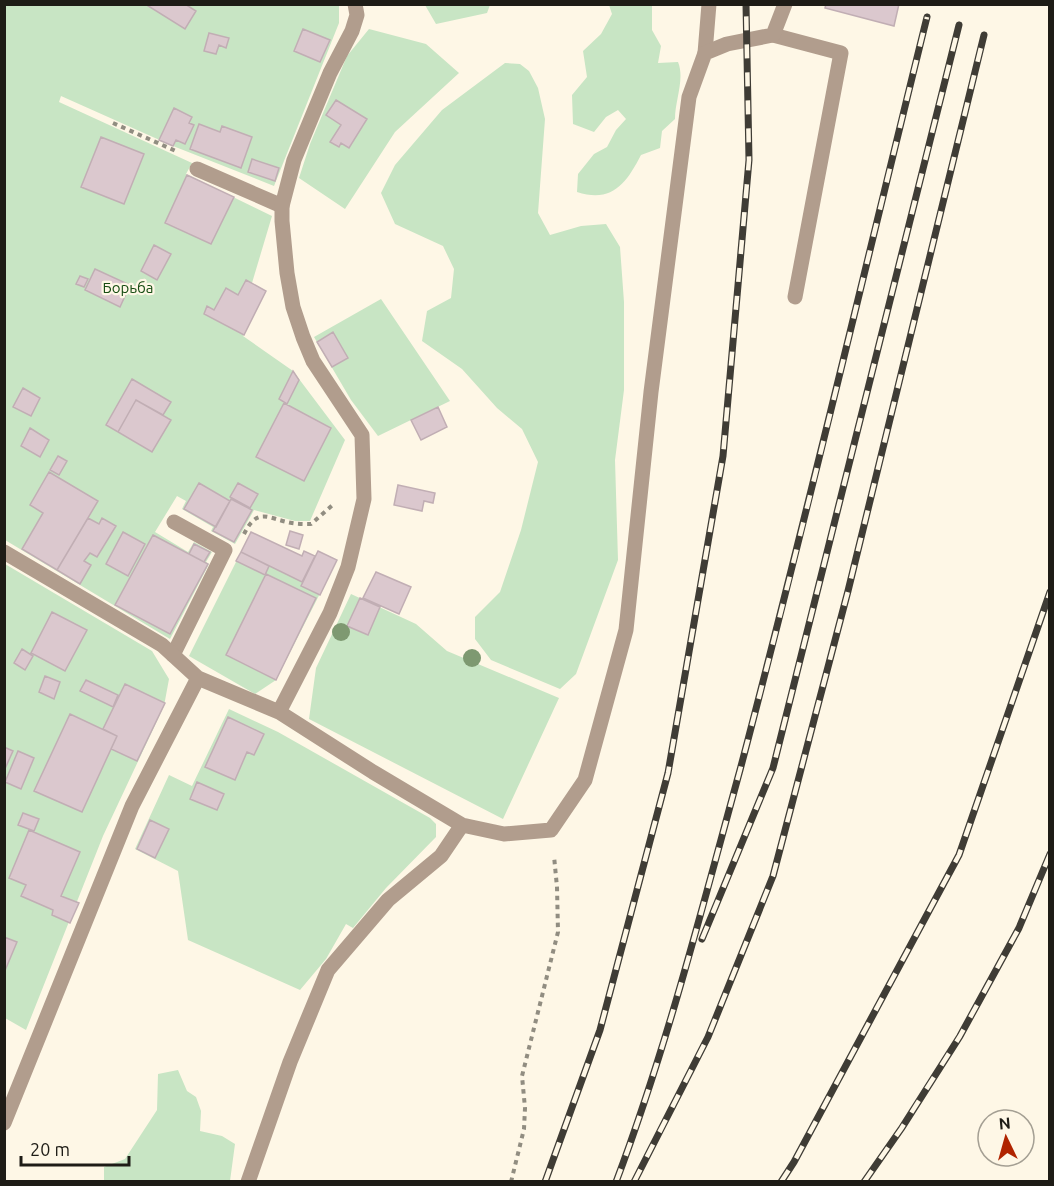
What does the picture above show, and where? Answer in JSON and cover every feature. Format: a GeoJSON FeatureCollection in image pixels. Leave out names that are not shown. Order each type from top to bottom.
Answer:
{"type":"FeatureCollection","features":[{"type":"Feature","properties":{"kind":"street"},"geometry":{"type":"LineString","coordinates":[[279,712],[330,613],[348,567],[364,499],[362,435],[313,361],[292,307],[282,206],[294,160],[330,73],[352,31],[357,15],[355,4]]}},
{"type":"Feature","properties":{"kind":"street"},"geometry":{"type":"LineString","coordinates":[[4,552],[162,645],[198,678],[279,712],[462,825],[504,834],[551,830],[585,780],[626,630],[651,392],[689,97],[705,53],[709,4]]}},
{"type":"Feature","properties":{"kind":"street"},"geometry":{"type":"LineString","coordinates":[[773,35],[785,4]]}},
{"type":"Feature","properties":{"kind":"street"},"geometry":{"type":"LineString","coordinates":[[705,53],[728,44],[773,35],[841,52],[795,297]]}},
{"type":"Feature","properties":{"kind":"street"},"geometry":{"type":"LineString","coordinates":[[197,169],[282,206]]}},
{"type":"Feature","properties":{"kind":"street"},"geometry":{"type":"LineString","coordinates":[[173,655],[225,550],[174,522]]}},
{"type":"Feature","properties":{"kind":"street"},"geometry":{"type":"LineString","coordinates":[[4,1123],[132,806],[198,678]]}},
{"type":"Feature","properties":{"kind":"street"},"geometry":{"type":"LineString","coordinates":[[248,1182],[290,1062],[328,970],[388,900],[441,856],[462,825]]}},
{"type":"Feature","properties":{"kind":"path"},"geometry":{"type":"LineString","coordinates":[[113,123],[192,158],[196,161],[197,169]]}},
{"type":"Feature","properties":{"kind":"path"},"geometry":{"type":"LineString","coordinates":[[225,550],[237,547],[249,523],[255,518],[263,515],[293,524],[311,524],[332,504],[364,493]]}},
{"type":"Feature","properties":{"kind":"path"},"geometry":{"type":"LineString","coordinates":[[511,1182],[524,1129],[522,1076],[558,932],[557,887],[551,830]]}},
{"type":"Feature","properties":{"kind":"green space","name":"Борьба"},"geometry":{"type":"Polygon","coordinates":[[[4,5],[339,5],[339,23],[274,186],[173,146],[61,96],[59,102],[192,163],[186,174],[272,216],[252,283],[266,291],[243,336],[293,371],[345,440],[310,521],[295,521],[254,510],[235,544],[211,531],[213,527],[182,509],[186,501],[177,496],[155,532],[188,552],[194,542],[212,552],[206,562],[209,564],[170,639],[5,540],[4,5]]]}},
{"type":"Feature","properties":{"kind":"green space"},"geometry":{"type":"Polygon","coordinates":[[[425,5],[490,5],[487,13],[436,24],[425,5]]]}},
{"type":"Feature","properties":{"kind":"green space"},"geometry":{"type":"Polygon","coordinates":[[[609,5],[652,5],[652,30],[661,46],[658,63],[678,62],[680,82],[675,119],[662,131],[660,148],[641,155],[630,175],[609,193],[589,195],[577,192],[578,174],[594,154],[607,147],[616,130],[626,119],[618,110],[606,117],[594,132],[573,124],[572,95],[587,77],[583,51],[601,34],[612,14],[609,5]]]}},
{"type":"Feature","properties":{"kind":"green space"},"geometry":{"type":"Polygon","coordinates":[[[369,29],[426,44],[459,73],[395,132],[345,209],[299,178],[310,144],[347,56],[369,29]]]}},
{"type":"Feature","properties":{"kind":"green space"},"geometry":{"type":"Polygon","coordinates":[[[505,63],[520,64],[529,71],[538,88],[545,119],[538,213],[550,235],[581,226],[606,224],[620,247],[624,302],[624,390],[615,460],[618,560],[576,674],[560,689],[491,660],[475,639],[475,617],[500,592],[521,530],[538,462],[522,429],[497,408],[462,369],[422,341],[427,311],[451,298],[454,269],[443,246],[395,224],[381,193],[395,165],[442,110],[505,63]]]}},
{"type":"Feature","properties":{"kind":"green space"},"geometry":{"type":"Polygon","coordinates":[[[381,299],[450,401],[378,436],[351,400],[314,337],[381,299]]]}},
{"type":"Feature","properties":{"kind":"green space"},"geometry":{"type":"Polygon","coordinates":[[[251,532],[301,556],[304,551],[315,556],[318,551],[337,560],[276,680],[255,694],[189,656],[251,532]]]}},
{"type":"Feature","properties":{"kind":"green space"},"geometry":{"type":"Polygon","coordinates":[[[5,564],[152,651],[169,679],[164,706],[103,836],[26,1030],[5,1018],[5,564]]]}},
{"type":"Feature","properties":{"kind":"green space"},"geometry":{"type":"Polygon","coordinates":[[[351,594],[416,624],[447,651],[559,698],[503,819],[309,719],[316,668],[351,594]]]}},
{"type":"Feature","properties":{"kind":"green space"},"geometry":{"type":"Polygon","coordinates":[[[229,709],[278,732],[430,818],[436,824],[436,837],[386,888],[353,928],[346,924],[326,959],[300,990],[188,940],[178,871],[135,849],[169,775],[192,786],[229,709]]]}},
{"type":"Feature","properties":{"kind":"green space"},"geometry":{"type":"Polygon","coordinates":[[[178,1070],[187,1091],[196,1097],[201,1111],[200,1131],[222,1136],[235,1144],[230,1181],[104,1181],[104,1167],[125,1159],[157,1110],[158,1074],[178,1070]]]}},
{"type":"Feature","properties":{"kind":"building"},"geometry":{"type":"Polygon","coordinates":[[[145,4],[185,4],[196,11],[185,29],[145,4]]]}},
{"type":"Feature","properties":{"kind":"building"},"geometry":{"type":"Polygon","coordinates":[[[826,4],[899,4],[894,26],[825,8],[826,4]]]}},
{"type":"Feature","properties":{"kind":"building"},"geometry":{"type":"Polygon","coordinates":[[[303,29],[330,40],[320,62],[294,51],[303,29]]]}},
{"type":"Feature","properties":{"kind":"building"},"geometry":{"type":"Polygon","coordinates":[[[209,33],[229,38],[226,48],[219,45],[216,54],[204,51],[209,33]]]}},
{"type":"Feature","properties":{"kind":"building"},"geometry":{"type":"Polygon","coordinates":[[[336,100],[367,119],[349,148],[341,143],[339,147],[330,142],[341,125],[326,115],[336,100]]]}},
{"type":"Feature","properties":{"kind":"building"},"geometry":{"type":"Polygon","coordinates":[[[174,108],[192,117],[189,123],[194,125],[185,144],[176,140],[173,146],[159,140],[174,108]]]}},
{"type":"Feature","properties":{"kind":"building"},"geometry":{"type":"Polygon","coordinates":[[[199,124],[220,132],[222,126],[252,137],[241,168],[190,149],[199,124]]]}},
{"type":"Feature","properties":{"kind":"building"},"geometry":{"type":"Polygon","coordinates":[[[101,137],[144,154],[124,204],[81,187],[101,137]]]}},
{"type":"Feature","properties":{"kind":"building"},"geometry":{"type":"Polygon","coordinates":[[[252,159],[279,168],[275,181],[248,172],[252,159]]]}},
{"type":"Feature","properties":{"kind":"building"},"geometry":{"type":"Polygon","coordinates":[[[187,175],[234,197],[211,244],[165,223],[187,175]]]}},
{"type":"Feature","properties":{"kind":"building"},"geometry":{"type":"Polygon","coordinates":[[[154,245],[171,254],[157,280],[141,271],[154,245]]]}},
{"type":"Feature","properties":{"kind":"building"},"geometry":{"type":"Polygon","coordinates":[[[95,269],[130,285],[120,307],[85,290],[95,269]]]}},
{"type":"Feature","properties":{"kind":"building"},"geometry":{"type":"Polygon","coordinates":[[[80,276],[88,279],[84,287],[76,284],[80,276]]]}},
{"type":"Feature","properties":{"kind":"building"},"geometry":{"type":"Polygon","coordinates":[[[246,280],[266,291],[244,335],[204,314],[207,306],[214,310],[226,288],[238,295],[246,280]]]}},
{"type":"Feature","properties":{"kind":"building"},"geometry":{"type":"Polygon","coordinates":[[[333,332],[348,358],[332,367],[317,342],[333,332]]]}},
{"type":"Feature","properties":{"kind":"building"},"geometry":{"type":"Polygon","coordinates":[[[293,371],[299,380],[287,404],[279,399],[293,371]]]}},
{"type":"Feature","properties":{"kind":"building"},"geometry":{"type":"Polygon","coordinates":[[[132,379],[171,402],[163,415],[136,400],[118,432],[106,425],[132,379]]]}},
{"type":"Feature","properties":{"kind":"building"},"geometry":{"type":"Polygon","coordinates":[[[23,388],[40,398],[31,416],[13,407],[23,388]]]}},
{"type":"Feature","properties":{"kind":"building"},"geometry":{"type":"Polygon","coordinates":[[[136,400],[171,420],[152,452],[118,432],[136,400]]]}},
{"type":"Feature","properties":{"kind":"building"},"geometry":{"type":"Polygon","coordinates":[[[284,403],[331,428],[304,481],[256,457],[284,403]]]}},
{"type":"Feature","properties":{"kind":"building"},"geometry":{"type":"Polygon","coordinates":[[[438,407],[447,427],[421,440],[411,420],[438,407]]]}},
{"type":"Feature","properties":{"kind":"building"},"geometry":{"type":"Polygon","coordinates":[[[30,428],[49,440],[40,457],[21,446],[30,428]]]}},
{"type":"Feature","properties":{"kind":"building"},"geometry":{"type":"Polygon","coordinates":[[[58,456],[67,461],[59,475],[50,470],[58,456]]]}},
{"type":"Feature","properties":{"kind":"building"},"geometry":{"type":"Polygon","coordinates":[[[49,472],[98,501],[57,570],[22,549],[43,513],[30,505],[49,472]]]}},
{"type":"Feature","properties":{"kind":"building"},"geometry":{"type":"Polygon","coordinates":[[[199,483],[230,501],[216,527],[184,509],[199,483]]]}},
{"type":"Feature","properties":{"kind":"building"},"geometry":{"type":"Polygon","coordinates":[[[238,483],[258,494],[250,508],[230,497],[238,483]]]}},
{"type":"Feature","properties":{"kind":"building"},"geometry":{"type":"Polygon","coordinates":[[[398,485],[435,493],[433,503],[424,501],[422,511],[394,505],[398,485]]]}},
{"type":"Feature","properties":{"kind":"building"},"geometry":{"type":"Polygon","coordinates":[[[231,499],[252,510],[234,542],[213,531],[231,499]]]}},
{"type":"Feature","properties":{"kind":"building"},"geometry":{"type":"Polygon","coordinates":[[[88,518],[99,524],[102,518],[116,526],[97,557],[90,553],[84,561],[91,565],[80,584],[57,570],[88,518]]]}},
{"type":"Feature","properties":{"kind":"building"},"geometry":{"type":"Polygon","coordinates":[[[290,531],[303,535],[299,549],[286,545],[290,531]]]}},
{"type":"Feature","properties":{"kind":"building"},"geometry":{"type":"Polygon","coordinates":[[[123,532],[145,544],[128,576],[106,564],[123,532]]]}},
{"type":"Feature","properties":{"kind":"building"},"geometry":{"type":"Polygon","coordinates":[[[251,532],[302,556],[304,551],[315,556],[302,582],[241,552],[251,532]]]}},
{"type":"Feature","properties":{"kind":"building"},"geometry":{"type":"Polygon","coordinates":[[[153,535],[208,564],[170,634],[115,605],[153,535]]]}},
{"type":"Feature","properties":{"kind":"building"},"geometry":{"type":"Polygon","coordinates":[[[194,544],[210,552],[204,562],[189,554],[194,544]]]}},
{"type":"Feature","properties":{"kind":"building"},"geometry":{"type":"Polygon","coordinates":[[[318,551],[337,560],[320,595],[301,586],[318,551]]]}},
{"type":"Feature","properties":{"kind":"building"},"geometry":{"type":"Polygon","coordinates":[[[241,552],[269,566],[265,575],[236,561],[241,552]]]}},
{"type":"Feature","properties":{"kind":"building"},"geometry":{"type":"Polygon","coordinates":[[[376,572],[411,587],[399,614],[363,598],[376,572]]]}},
{"type":"Feature","properties":{"kind":"building"},"geometry":{"type":"Polygon","coordinates":[[[266,574],[316,598],[276,680],[226,655],[266,574]]]}},
{"type":"Feature","properties":{"kind":"building"},"geometry":{"type":"Polygon","coordinates":[[[360,598],[380,607],[368,635],[347,626],[360,598]]]}},
{"type":"Feature","properties":{"kind":"building"},"geometry":{"type":"Polygon","coordinates":[[[52,612],[87,630],[65,671],[31,653],[52,612]]]}},
{"type":"Feature","properties":{"kind":"building"},"geometry":{"type":"Polygon","coordinates":[[[22,649],[33,656],[25,670],[14,663],[22,649]]]}},
{"type":"Feature","properties":{"kind":"building"},"geometry":{"type":"Polygon","coordinates":[[[45,676],[60,682],[54,699],[39,692],[45,676]]]}},
{"type":"Feature","properties":{"kind":"building"},"geometry":{"type":"Polygon","coordinates":[[[86,680],[118,695],[113,707],[80,691],[86,680]]]}},
{"type":"Feature","properties":{"kind":"building"},"geometry":{"type":"Polygon","coordinates":[[[125,684],[165,703],[137,761],[111,749],[117,736],[103,729],[125,684]]]}},
{"type":"Feature","properties":{"kind":"building"},"geometry":{"type":"Polygon","coordinates":[[[70,714],[117,736],[82,812],[34,791],[70,714]]]}},
{"type":"Feature","properties":{"kind":"building"},"geometry":{"type":"Polygon","coordinates":[[[228,717],[264,734],[254,755],[247,752],[235,780],[205,767],[228,717]]]}},
{"type":"Feature","properties":{"kind":"building"},"geometry":{"type":"Polygon","coordinates":[[[4,747],[13,751],[4,771],[4,747]]]}},
{"type":"Feature","properties":{"kind":"building"},"geometry":{"type":"Polygon","coordinates":[[[18,751],[34,758],[21,789],[5,782],[18,751]]]}},
{"type":"Feature","properties":{"kind":"building"},"geometry":{"type":"Polygon","coordinates":[[[197,782],[224,794],[217,810],[190,799],[197,782]]]}},
{"type":"Feature","properties":{"kind":"building"},"geometry":{"type":"Polygon","coordinates":[[[23,813],[39,819],[34,831],[18,825],[23,813]]]}},
{"type":"Feature","properties":{"kind":"building"},"geometry":{"type":"Polygon","coordinates":[[[150,820],[169,829],[155,858],[137,849],[150,820]]]}},
{"type":"Feature","properties":{"kind":"building"},"geometry":{"type":"Polygon","coordinates":[[[29,830],[80,852],[61,896],[79,903],[70,923],[52,915],[53,910],[21,896],[26,885],[9,878],[29,830]]]}},
{"type":"Feature","properties":{"kind":"building"},"geometry":{"type":"Polygon","coordinates":[[[4,937],[17,942],[4,973],[4,937]]]}},
{"type":"Feature","properties":{"kind":"railway"},"geometry":{"type":"LineString","coordinates":[[545,1182],[600,1030],[668,773],[723,456],[749,160],[746,4]]}},
{"type":"Feature","properties":{"kind":"railway"},"geometry":{"type":"LineString","coordinates":[[616,1182],[668,1029],[740,770],[812,488],[927,17]]}},
{"type":"Feature","properties":{"kind":"railway"},"geometry":{"type":"LineString","coordinates":[[702,939],[773,768],[959,25]]}},
{"type":"Feature","properties":{"kind":"railway"},"geometry":{"type":"LineString","coordinates":[[634,1182],[708,1037],[773,876],[848,591],[984,35]]}},
{"type":"Feature","properties":{"kind":"railway"},"geometry":{"type":"LineString","coordinates":[[781,1182],[794,1162],[959,855],[1050,592]]}},
{"type":"Feature","properties":{"kind":"railway"},"geometry":{"type":"LineString","coordinates":[[864,1182],[960,1036],[1019,928],[1050,854]]}}]}
